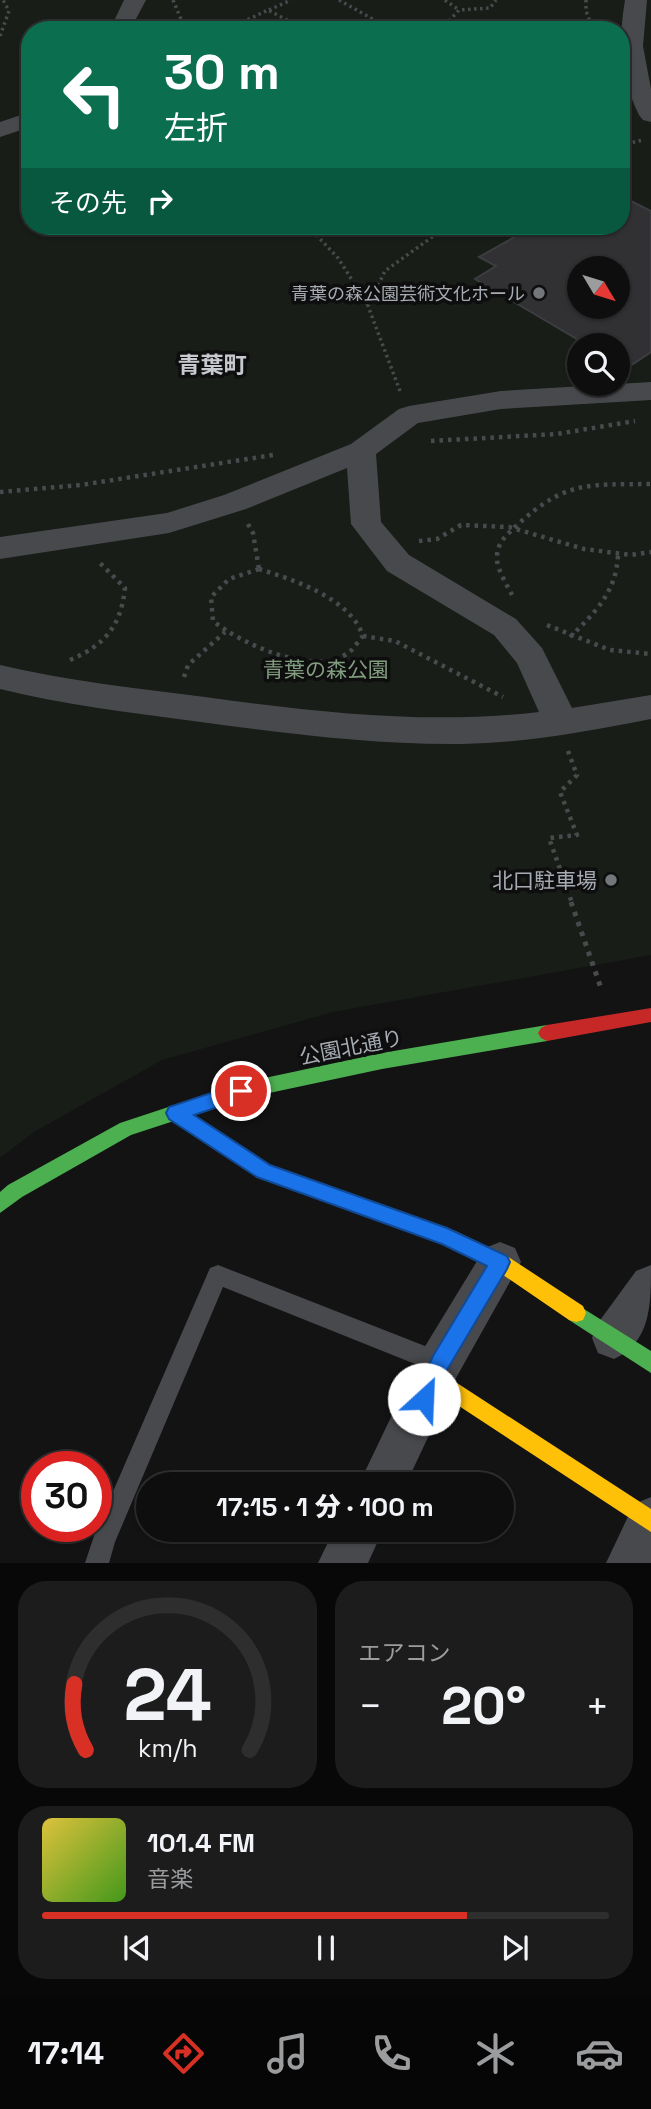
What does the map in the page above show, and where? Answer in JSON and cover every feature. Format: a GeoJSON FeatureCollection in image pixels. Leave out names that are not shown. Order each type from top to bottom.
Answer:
{"type":"FeatureCollection","features":[{"type":"Feature","properties":{"kind":"street"},"geometry":{"type":"LineString","coordinates":[[124,21],[135,0]]}},
{"type":"Feature","properties":{"kind":"street"},"geometry":{"type":"LineString","coordinates":[[636,0],[630,59],[642,97],[651,115]]}},
{"type":"Feature","properties":{"kind":"street"},"geometry":{"type":"LineString","coordinates":[[0,130],[21,122]]}},
{"type":"Feature","properties":{"kind":"street"},"geometry":{"type":"LineString","coordinates":[[0,548],[169,523],[235,502],[361,451],[409,415],[501,400],[651,391]]}},
{"type":"Feature","properties":{"kind":"street"},"geometry":{"type":"LineString","coordinates":[[361,451],[366,524],[398,564],[505,627],[530,656],[552,699],[556,724]]}},
{"type":"Feature","properties":{"kind":"street"},"geometry":{"type":"LineString","coordinates":[[0,677],[37,687],[181,707],[335,725],[438,731],[556,724],[651,707]]}},
{"type":"Feature","properties":{"kind":"street","name":"公園北通り"},"geometry":{"type":"LineString","coordinates":[[0,1204],[15,1191],[126,1129],[241,1091],[382,1061],[651,1015]]}},
{"type":"Feature","properties":{"kind":"street"},"geometry":{"type":"LineString","coordinates":[[176,1113],[264,1171],[447,1237],[500,1262],[651,1363]]}},
{"type":"Feature","properties":{"kind":"street"},"geometry":{"type":"LineString","coordinates":[[388,1472],[437,1371],[500,1262]]}},
{"type":"Feature","properties":{"kind":"street"},"geometry":{"type":"LineString","coordinates":[[614,1338],[651,1286]]}},
{"type":"Feature","properties":{"kind":"street"},"geometry":{"type":"LineString","coordinates":[[437,1371],[651,1521],[629,1563]]}},
{"type":"Feature","properties":{"kind":"street"},"geometry":{"type":"LineString","coordinates":[[342,1563],[353,1542]]}},
{"type":"Feature","properties":{"kind":"lane"},"geometry":{"type":"LineString","coordinates":[[97,1563],[103,1541],[218,1275],[437,1371]]}},
{"type":"Feature","properties":{"kind":"path"},"geometry":{"type":"LineString","coordinates":[[0,36],[9,10],[3,0]]}},
{"type":"Feature","properties":{"kind":"path"},"geometry":{"type":"LineString","coordinates":[[173,0],[182,21]]}},
{"type":"Feature","properties":{"kind":"path"},"geometry":{"type":"LineString","coordinates":[[245,21],[291,0]]}},
{"type":"Feature","properties":{"kind":"path"},"geometry":{"type":"LineString","coordinates":[[339,0],[376,21]]}},
{"type":"Feature","properties":{"kind":"path"},"geometry":{"type":"LineString","coordinates":[[445,0],[459,10],[490,8],[496,0]]}},
{"type":"Feature","properties":{"kind":"path"},"geometry":{"type":"LineString","coordinates":[[586,0],[590,21]]}},
{"type":"Feature","properties":{"kind":"path"},"geometry":{"type":"LineString","coordinates":[[268,10],[289,21]]}},
{"type":"Feature","properties":{"kind":"path"},"geometry":{"type":"LineString","coordinates":[[449,21],[459,10]]}},
{"type":"Feature","properties":{"kind":"path"},"geometry":{"type":"LineString","coordinates":[[630,143],[651,138]]}},
{"type":"Feature","properties":{"kind":"path"},"geometry":{"type":"LineString","coordinates":[[317,235],[338,258],[368,306],[409,415]]}},
{"type":"Feature","properties":{"kind":"path"},"geometry":{"type":"LineString","coordinates":[[368,306],[385,271],[435,235]]}},
{"type":"Feature","properties":{"kind":"path"},"geometry":{"type":"LineString","coordinates":[[515,601],[497,562],[500,541],[543,502],[557,494],[590,485],[651,484]]}},
{"type":"Feature","properties":{"kind":"path"},"geometry":{"type":"LineString","coordinates":[[235,502],[253,533],[259,569]]}},
{"type":"Feature","properties":{"kind":"path"},"geometry":{"type":"LineString","coordinates":[[384,546],[437,539],[461,525],[514,528],[584,549],[618,554],[651,552]]}},
{"type":"Feature","properties":{"kind":"path"},"geometry":{"type":"LineString","coordinates":[[570,637],[604,603],[619,569],[618,554]]}},
{"type":"Feature","properties":{"kind":"path"},"geometry":{"type":"LineString","coordinates":[[66,661],[85,654],[111,637],[123,610],[125,588],[107,567],[96,560]]}},
{"type":"Feature","properties":{"kind":"path"},"geometry":{"type":"LineString","coordinates":[[259,569],[281,575],[348,613],[358,622],[363,636],[347,653],[314,660],[257,648],[225,632],[213,621],[211,597],[229,579],[259,569]]}},
{"type":"Feature","properties":{"kind":"path"},"geometry":{"type":"LineString","coordinates":[[545,624],[570,637],[611,651],[651,654]]}},
{"type":"Feature","properties":{"kind":"path"},"geometry":{"type":"LineString","coordinates":[[181,707],[177,694],[188,665],[225,632]]}},
{"type":"Feature","properties":{"kind":"path"},"geometry":{"type":"LineString","coordinates":[[363,636],[396,641],[556,724],[577,775],[560,792],[577,835],[549,838],[613,1023]]}},
{"type":"Feature","properties":{"kind":"green space","name":"青葉の森公園"},"geometry":{"type":"Polygon","coordinates":[[[0,0],[651,0],[651,955],[333,1012],[162,1060],[34,1132],[0,1158],[0,0]]]}},
{"type":"Feature","properties":{"kind":"building","name":"青葉の森公園芸術文化ホール"},"geometry":{"type":"Polygon","coordinates":[[[630,200],[651,211],[651,352],[630,366],[630,333],[567,333],[475,279],[496,266],[479,257],[518,235],[630,235],[630,200]]]}},
{"type":"Feature","properties":{"kind":"traffic: fast"},"geometry":{"type":"LineString","coordinates":[[0,1204],[15,1191],[126,1129],[241,1091],[382,1061],[547,1033]]}},
{"type":"Feature","properties":{"kind":"traffic: fast"},"geometry":{"type":"LineString","coordinates":[[576,1313],[651,1363]]}},
{"type":"Feature","properties":{"kind":"traffic: slow"},"geometry":{"type":"LineString","coordinates":[[176,1113],[264,1171],[448,1237],[500,1262],[576,1313]]}},
{"type":"Feature","properties":{"kind":"traffic: slow"},"geometry":{"type":"LineString","coordinates":[[434,1378],[651,1521]]}},
{"type":"Feature","properties":{"kind":"traffic: jam"},"geometry":{"type":"LineString","coordinates":[[547,1033],[651,1015]]}},
{"type":"Feature","properties":{"kind":"place","name":"青葉の森公園芸術文化ホール"},"geometry":{"type":"Point","coordinates":[539,293]}},
{"type":"Feature","properties":{"kind":"place","name":"北口駐車場"},"geometry":{"type":"Point","coordinates":[611,880]}},
{"type":"Feature","properties":{"kind":"district","name":"青葉町"},"geometry":{"type":"Point","coordinates":[212,365]}},
{"type":"Feature","properties":{"kind":"route"},"geometry":{"type":"LineString","coordinates":[[241,1091],[176,1113],[264,1171],[447,1237],[500,1262],[440,1363],[424,1399]]}}]}
